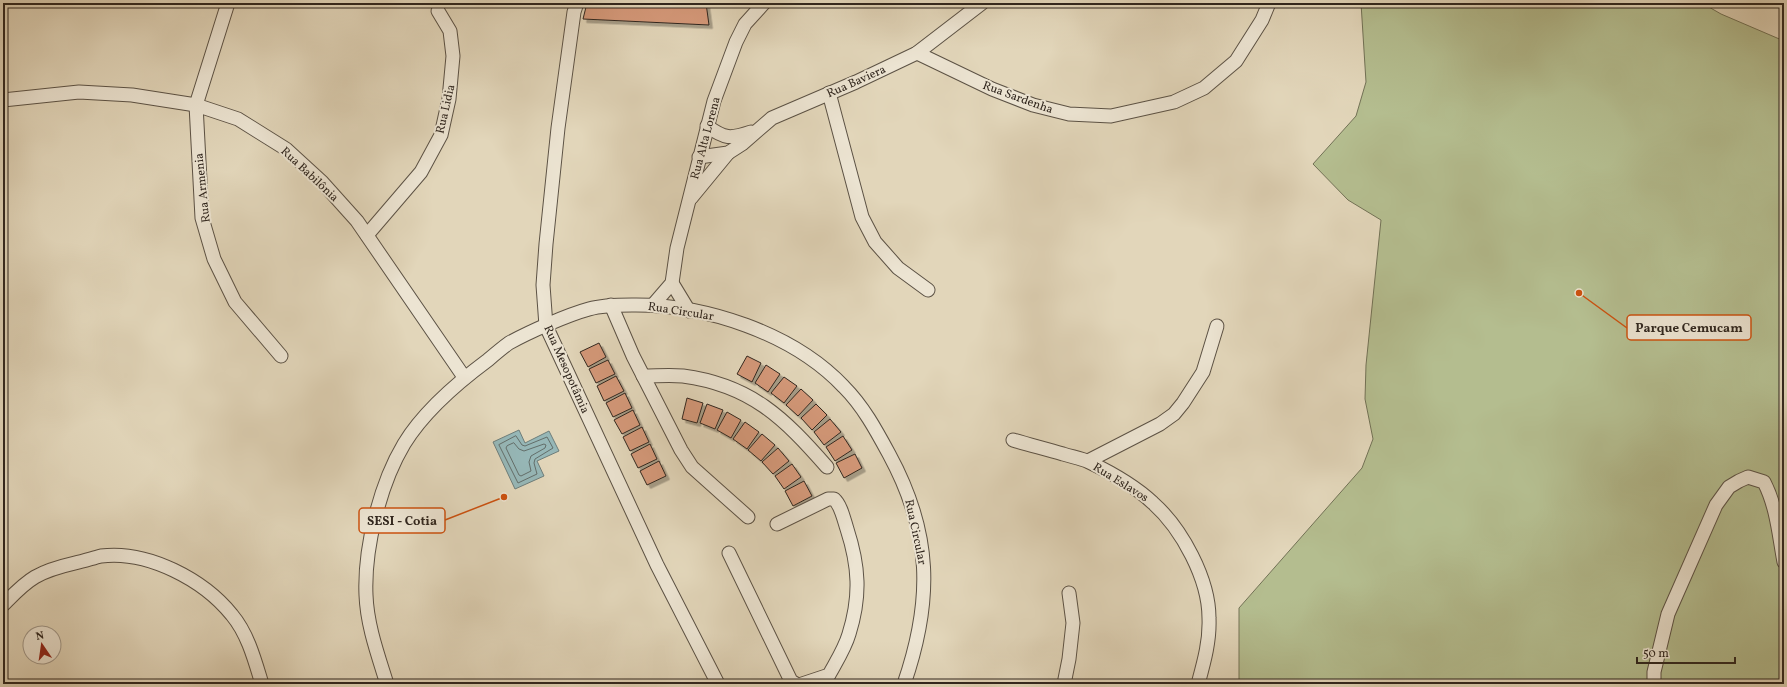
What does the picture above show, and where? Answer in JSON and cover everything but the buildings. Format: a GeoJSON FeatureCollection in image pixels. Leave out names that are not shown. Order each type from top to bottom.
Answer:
{"type":"FeatureCollection","features":[{"type":"Feature","properties":{"kind":"street","name":"Rua Armenia"},"geometry":{"type":"LineString","coordinates":[[228,3],[196,105],[202,218],[214,259],[235,302],[281,356]]}},
{"type":"Feature","properties":{"kind":"street","name":"Rua Mesopotâmia"},"geometry":{"type":"LineString","coordinates":[[577,3],[574,12],[558,128],[546,244],[543,285],[546,326],[657,565],[718,684]]}},
{"type":"Feature","properties":{"kind":"street","name":"Rua Alta Lorena"},"geometry":{"type":"LineString","coordinates":[[672,283],[677,248],[707,126],[736,42],[745,24],[764,3]]}},
{"type":"Feature","properties":{"kind":"street","name":"Rua Baviera"},"geometry":{"type":"LineString","coordinates":[[688,200],[728,153],[742,144],[755,131],[772,118],[917,53],[982,3]]}},
{"type":"Feature","properties":{"kind":"street","name":"Rua Sardenha"},"geometry":{"type":"LineString","coordinates":[[917,53],[980,83],[1034,105],[1069,114],[1111,116],[1174,102],[1204,88],[1236,61],[1262,20],[1269,3]]}},
{"type":"Feature","properties":{"kind":"street","name":"Rua Lidia"},"geometry":{"type":"LineString","coordinates":[[367,235],[421,172],[441,135],[449,99],[453,56],[450,31],[438,11]]}},
{"type":"Feature","properties":{"kind":"street","name":"Rua Babilônia"},"geometry":{"type":"LineString","coordinates":[[3,100],[79,92],[132,95],[196,105],[238,119],[286,149],[322,182],[357,221],[464,377]]}},
{"type":"Feature","properties":{"kind":"street"},"geometry":{"type":"LineString","coordinates":[[829,93],[862,217],[875,242],[898,268],[928,290]]}},
{"type":"Feature","properties":{"kind":"street"},"geometry":{"type":"LineString","coordinates":[[707,126],[726,137],[734,137],[755,131]]}},
{"type":"Feature","properties":{"kind":"street","name":"Rua Baviera"},"geometry":{"type":"LineString","coordinates":[[699,157],[728,153]]}},
{"type":"Feature","properties":{"kind":"street"},"geometry":{"type":"LineString","coordinates":[[654,305],[672,283],[689,311]]}},
{"type":"Feature","properties":{"kind":"street","name":"Rua Circular"},"geometry":{"type":"LineString","coordinates":[[387,684],[368,618],[365,592],[373,524],[381,494],[403,446],[420,422],[464,377],[509,343],[589,309],[611,305],[654,305],[729,319],[780,340],[809,357],[844,387],[870,419],[898,470],[910,501],[922,549],[925,579],[922,616],[914,656],[904,684]]}},
{"type":"Feature","properties":{"kind":"street"},"geometry":{"type":"LineString","coordinates":[[611,305],[643,376],[680,450],[692,467],[748,517]]}},
{"type":"Feature","properties":{"kind":"street"},"geometry":{"type":"LineString","coordinates":[[1088,461],[1160,424],[1174,414],[1203,372],[1217,326]]}},
{"type":"Feature","properties":{"kind":"street"},"geometry":{"type":"LineString","coordinates":[[643,376],[682,376],[714,382],[736,390],[766,407],[797,433],[827,467]]}},
{"type":"Feature","properties":{"kind":"street","name":"Rua Eslavos"},"geometry":{"type":"LineString","coordinates":[[1013,440],[1088,461],[1138,490],[1155,504],[1177,532],[1197,564],[1206,590],[1209,618],[1208,642],[1198,684]]}},
{"type":"Feature","properties":{"kind":"street"},"geometry":{"type":"LineString","coordinates":[[1654,684],[1654,672],[1668,614],[1716,505],[1729,487],[1748,477],[1764,482],[1773,504],[1784,562]]}},
{"type":"Feature","properties":{"kind":"street"},"geometry":{"type":"LineString","coordinates":[[777,524],[830,499],[836,501],[844,518],[855,554],[858,576],[857,599],[849,635],[831,679],[802,684]]}},
{"type":"Feature","properties":{"kind":"street"},"geometry":{"type":"LineString","coordinates":[[729,553],[791,681],[796,684]]}},
{"type":"Feature","properties":{"kind":"street"},"geometry":{"type":"LineString","coordinates":[[3,605],[35,576],[58,567],[102,556],[130,557],[159,564],[185,575],[220,600],[233,616],[245,636],[262,684]]}},
{"type":"Feature","properties":{"kind":"street"},"geometry":{"type":"LineString","coordinates":[[1064,684],[1069,659],[1073,623],[1070,593]]}},
{"type":"Feature","properties":{"kind":"green space"},"geometry":{"type":"Polygon","coordinates":[[[1361,3],[1702,3],[1721,14],[1784,41],[1784,684],[1239,684],[1239,608],[1362,468],[1373,439],[1365,399],[1366,365],[1381,220],[1348,200],[1313,164],[1356,116],[1366,82],[1361,3]]]}},
{"type":"Feature","properties":{"kind":"water"},"geometry":{"type":"Polygon","coordinates":[[[519,430],[525,443],[549,431],[559,451],[537,461],[544,476],[515,489],[493,442],[519,430]]]}},
{"type":"Feature","properties":{"kind":"place","name":"Parque Cemucam"},"geometry":{"type":"Point","coordinates":[1579,293]}},
{"type":"Feature","properties":{"kind":"place","name":"SESI - Cotia"},"geometry":{"type":"Point","coordinates":[504,497]}}]}
